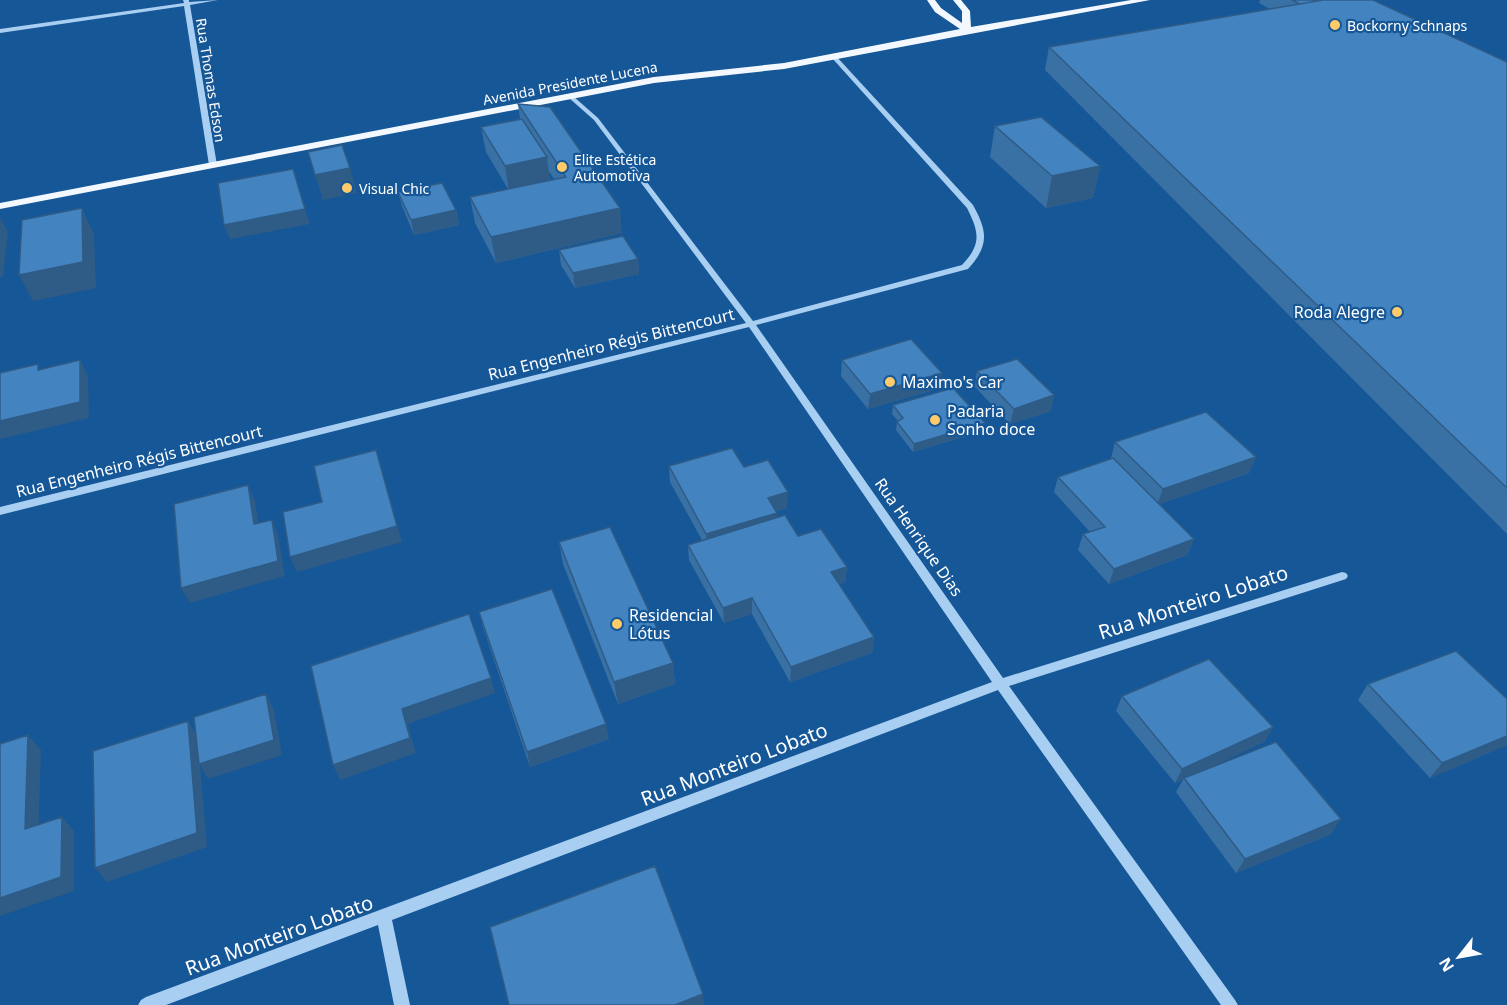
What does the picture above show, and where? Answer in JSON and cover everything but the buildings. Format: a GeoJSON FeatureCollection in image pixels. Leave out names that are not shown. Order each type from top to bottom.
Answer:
{"type":"FeatureCollection","features":[{"type":"Feature","properties":{"kind":"main road"},"geometry":{"type":"LineString","coordinates":[[931,0],[938,10],[967,30]]}},
{"type":"Feature","properties":{"kind":"main road"},"geometry":{"type":"LineString","coordinates":[[957,0],[966,11],[967,30]]}},
{"type":"Feature","properties":{"kind":"main road","name":"Avenida Presidente Lucena"},"geometry":{"type":"LineString","coordinates":[[0,206],[654,80],[834,57],[967,30],[1146,0]]}},
{"type":"Feature","properties":{"kind":"street"},"geometry":{"type":"LineString","coordinates":[[0,31],[186,2],[215,0]]}},
{"type":"Feature","properties":{"kind":"street","name":"Rua Thomas Edson"},"geometry":{"type":"LineString","coordinates":[[186,2],[213,165]]}},
{"type":"Feature","properties":{"kind":"street","name":"Rua Engenheiro Régis Bittencourt"},"geometry":{"type":"LineString","coordinates":[[0,512],[752,324],[965,267],[978,254],[982,237],[970,207],[834,57]]}},
{"type":"Feature","properties":{"kind":"street","name":"Rua Henrique Dias"},"geometry":{"type":"LineString","coordinates":[[571,97],[596,119],[752,324],[1000,684],[1230,1005]]}},
{"type":"Feature","properties":{"kind":"street","name":"Rua Monteiro Lobato"},"geometry":{"type":"LineString","coordinates":[[146,1005],[1000,684],[1342,576]]}},
{"type":"Feature","properties":{"kind":"street"},"geometry":{"type":"LineString","coordinates":[[384,917],[402,1005]]}},
{"type":"Feature","properties":{"kind":"place","name":"Bockorny Schnaps"},"geometry":{"type":"Point","coordinates":[1335,25]}},
{"type":"Feature","properties":{"kind":"place","name":"Elite Estética Automotiva"},"geometry":{"type":"Point","coordinates":[562,167]}},
{"type":"Feature","properties":{"kind":"place","name":"Visual Chic"},"geometry":{"type":"Point","coordinates":[347,188]}},
{"type":"Feature","properties":{"kind":"place","name":"Roda Alegre"},"geometry":{"type":"Point","coordinates":[1397,312]}},
{"type":"Feature","properties":{"kind":"place","name":"Maximo's Car"},"geometry":{"type":"Point","coordinates":[890,382]}},
{"type":"Feature","properties":{"kind":"place","name":"Padaria Sonho doce"},"geometry":{"type":"Point","coordinates":[935,420]}},
{"type":"Feature","properties":{"kind":"place","name":"Residencial Lótus"},"geometry":{"type":"Point","coordinates":[617,624]}}]}
